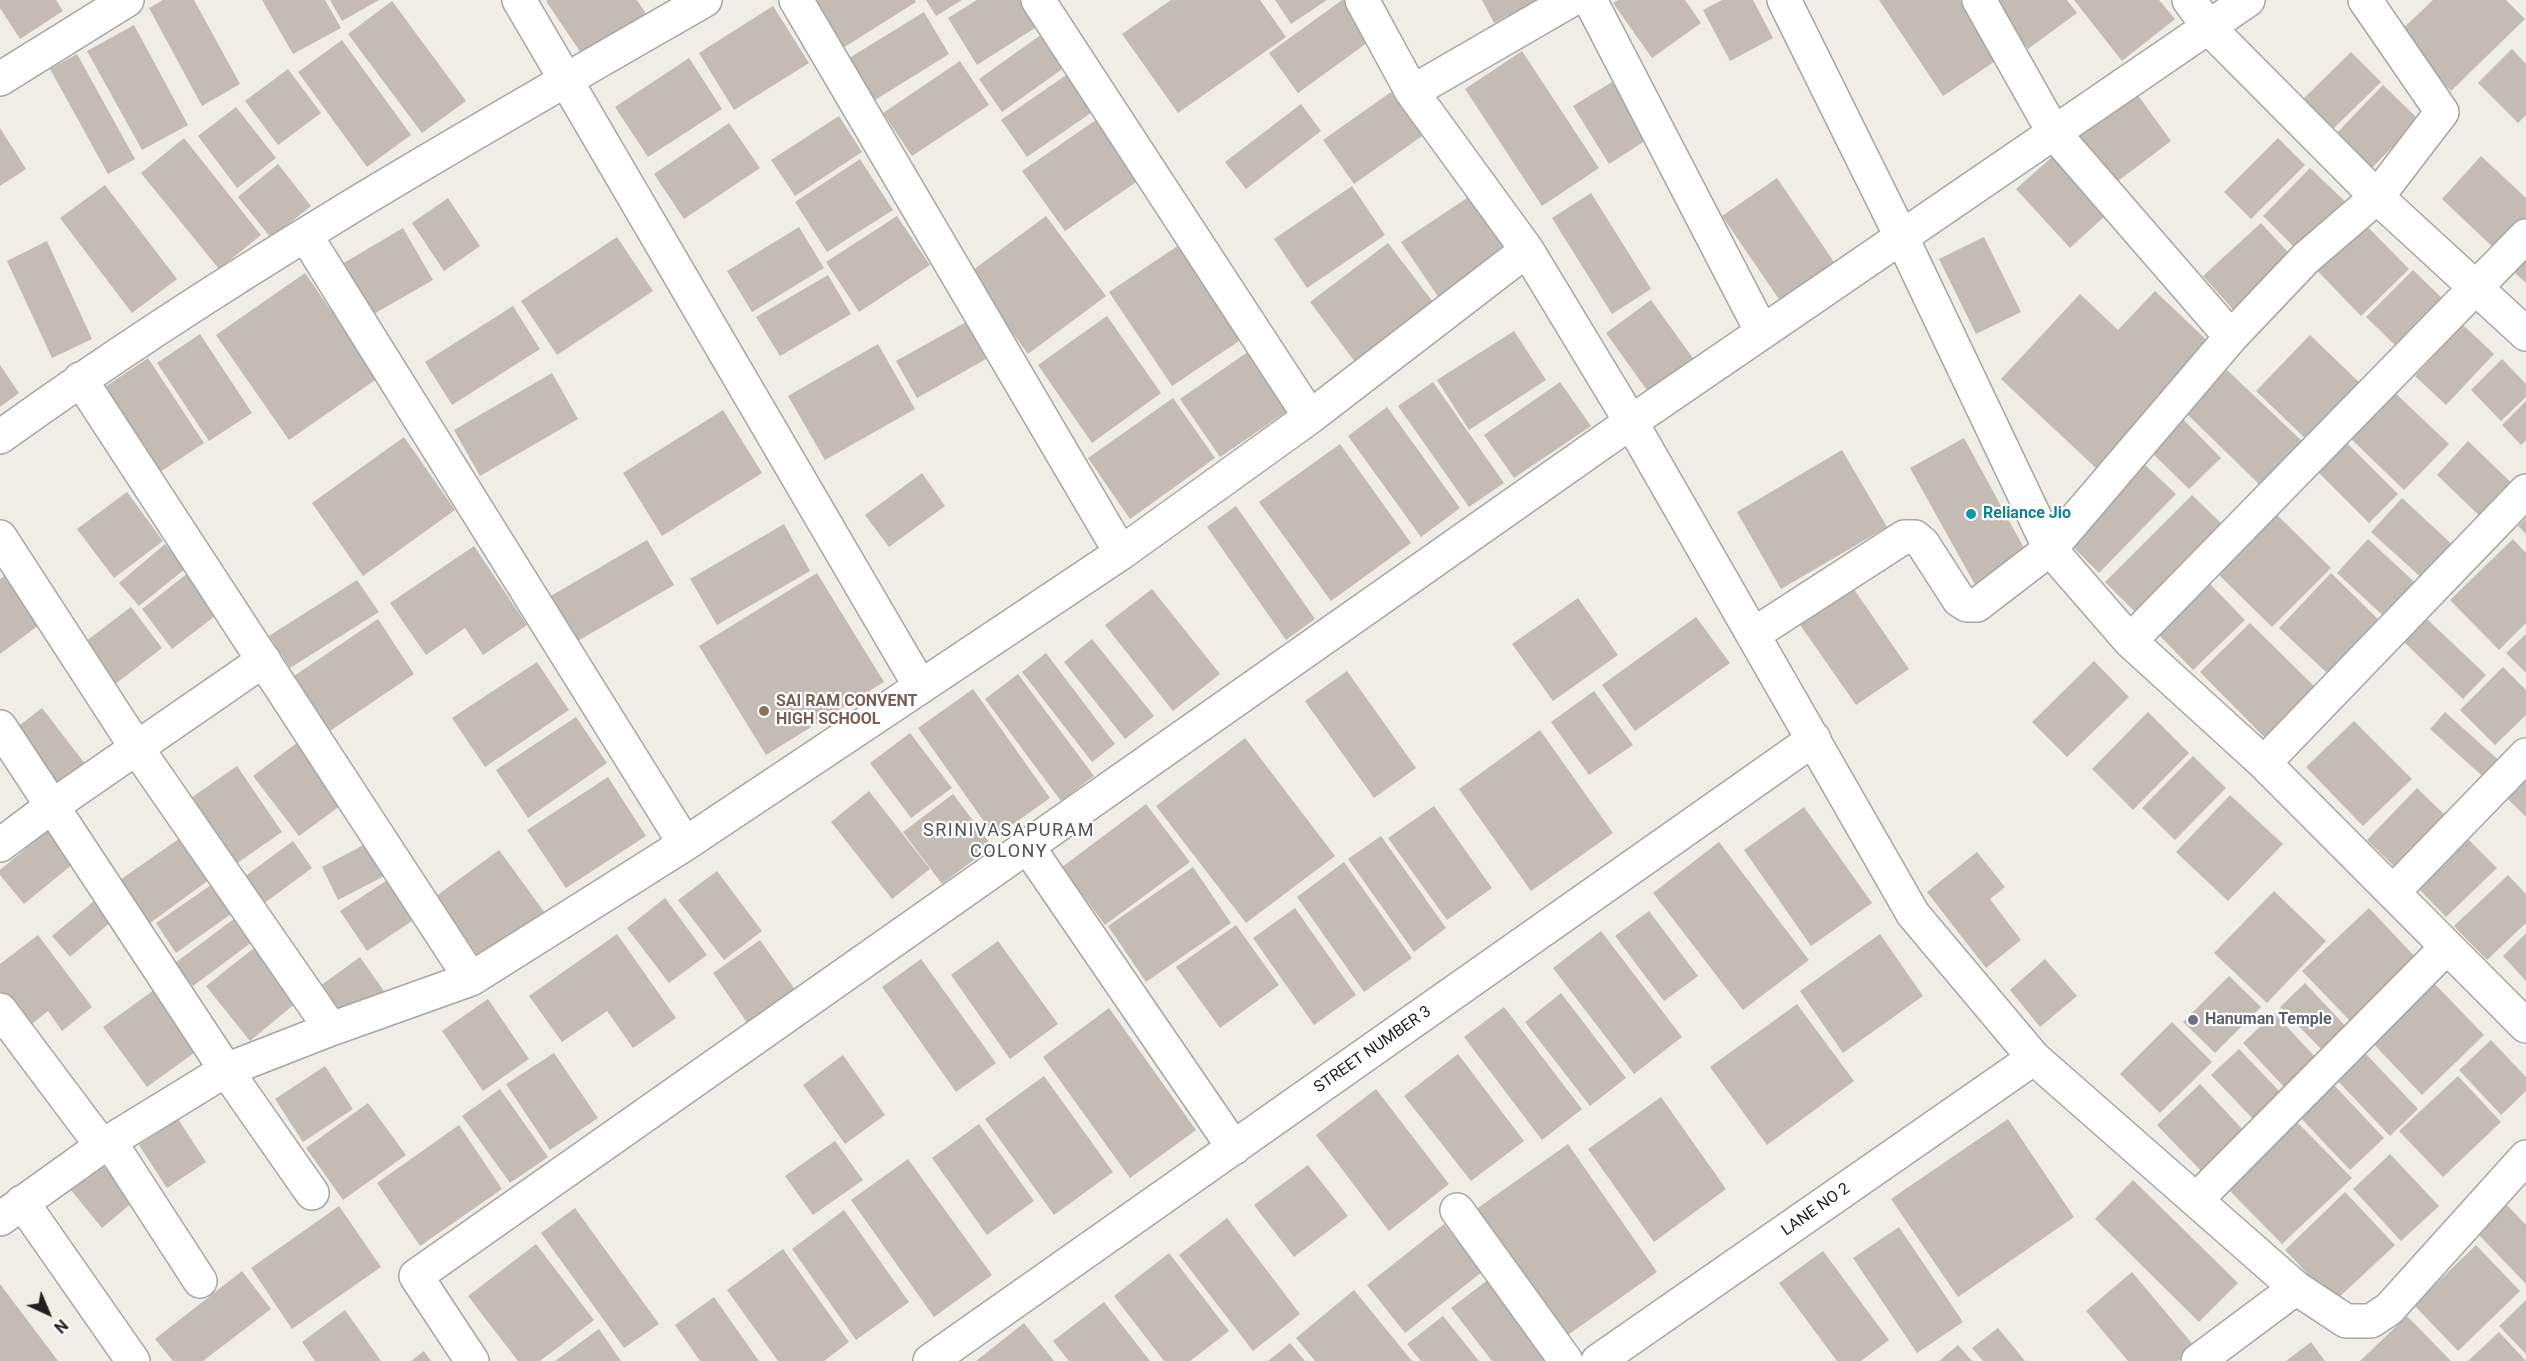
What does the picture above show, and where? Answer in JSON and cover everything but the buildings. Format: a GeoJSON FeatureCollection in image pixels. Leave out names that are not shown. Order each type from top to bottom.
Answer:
{"type":"FeatureCollection","features":[{"type":"Feature","properties":{"kind":"street"},"geometry":{"type":"LineString","coordinates":[[0,79],[127,0]]}},
{"type":"Feature","properties":{"kind":"street"},"geometry":{"type":"LineString","coordinates":[[519,0],[920,686]]}},
{"type":"Feature","properties":{"kind":"street"},"geometry":{"type":"LineString","coordinates":[[0,437],[80,379],[306,236],[565,80],[705,0]]}},
{"type":"Feature","properties":{"kind":"street"},"geometry":{"type":"LineString","coordinates":[[796,0],[1121,553]]}},
{"type":"Feature","properties":{"kind":"street"},"geometry":{"type":"LineString","coordinates":[[1038,0],[1310,417]]}},
{"type":"Feature","properties":{"kind":"street"},"geometry":{"type":"LineString","coordinates":[[1362,0],[1412,92],[1527,250],[1631,422],[1913,914],[2034,1058],[2296,1288],[2346,1321],[2371,1321],[2389,1309],[2526,1157]]}},
{"type":"Feature","properties":{"kind":"street"},"geometry":{"type":"LineString","coordinates":[[1412,92],[1571,0]]}},
{"type":"Feature","properties":{"kind":"street"},"geometry":{"type":"LineString","coordinates":[[1590,0],[1762,332]]}},
{"type":"Feature","properties":{"kind":"street"},"geometry":{"type":"LineString","coordinates":[[1784,0],[1902,238],[2050,549],[2130,641],[2264,763],[2446,948],[2523,1016]]}},
{"type":"Feature","properties":{"kind":"street"},"geometry":{"type":"LineString","coordinates":[[1979,0],[2054,133],[2231,337]]}},
{"type":"Feature","properties":{"kind":"street"},"geometry":{"type":"LineString","coordinates":[[2189,0],[2210,28],[2377,197],[2526,334]]}},
{"type":"Feature","properties":{"kind":"street"},"geometry":{"type":"LineString","coordinates":[[472,1361],[416,1276],[1631,422],[2248,0]]}},
{"type":"Feature","properties":{"kind":"street"},"geometry":{"type":"LineString","coordinates":[[1754,634],[1904,537],[1915,537],[1923,544],[1959,600],[1967,605],[1977,605],[2050,549],[2231,337],[2306,258],[2377,197],[2442,112],[2366,0]]}},
{"type":"Feature","properties":{"kind":"street"},"geometry":{"type":"LineString","coordinates":[[306,236],[685,844]]}},
{"type":"Feature","properties":{"kind":"street"},"geometry":{"type":"LineString","coordinates":[[2130,641],[2526,236]]}},
{"type":"Feature","properties":{"kind":"street"},"geometry":{"type":"LineString","coordinates":[[133,1361],[11,1210],[106,1144],[226,1070],[331,1029],[471,979],[685,844],[1121,553],[1310,417],[1527,250]]}},
{"type":"Feature","properties":{"kind":"street"},"geometry":{"type":"LineString","coordinates":[[80,379],[471,979]]}},
{"type":"Feature","properties":{"kind":"street"},"geometry":{"type":"LineString","coordinates":[[2264,763],[2526,491]]}},
{"type":"Feature","properties":{"kind":"street"},"geometry":{"type":"LineString","coordinates":[[0,537],[136,747],[331,1029]]}},
{"type":"Feature","properties":{"kind":"street"},"geometry":{"type":"LineString","coordinates":[[0,845],[136,747],[264,660]]}},
{"type":"Feature","properties":{"kind":"street"},"geometry":{"type":"LineString","coordinates":[[0,727],[226,1070],[312,1193]]}},
{"type":"Feature","properties":{"kind":"street","name":"STREET NUMBER 3"},"geometry":{"type":"LineString","coordinates":[[930,1361],[1814,739]]}},
{"type":"Feature","properties":{"kind":"street"},"geometry":{"type":"LineString","coordinates":[[2393,892],[2526,755]]}},
{"type":"Feature","properties":{"kind":"street"},"geometry":{"type":"LineString","coordinates":[[1028,848],[1234,1148]]}},
{"type":"Feature","properties":{"kind":"street"},"geometry":{"type":"LineString","coordinates":[[2196,1200],[2446,948]]}},
{"type":"Feature","properties":{"kind":"street"},"geometry":{"type":"LineString","coordinates":[[0,1010],[106,1144],[200,1281]]}},
{"type":"Feature","properties":{"kind":"street","name":"LANE NO 2"},"geometry":{"type":"LineString","coordinates":[[1598,1361],[2034,1058]]}},
{"type":"Feature","properties":{"kind":"street"},"geometry":{"type":"LineString","coordinates":[[1457,1210],[1566,1361]]}},
{"type":"Feature","properties":{"kind":"street"},"geometry":{"type":"LineString","coordinates":[[2198,1361],[2296,1288]]}},
{"type":"Feature","properties":{"kind":"place","name":"Reliance Jio"},"geometry":{"type":"Point","coordinates":[1971,514]}},
{"type":"Feature","properties":{"kind":"place","name":"SAI RAM CONVENT HIGH SCHOOL"},"geometry":{"type":"Point","coordinates":[764,711]}},
{"type":"Feature","properties":{"kind":"place","name":"Hanuman Temple"},"geometry":{"type":"Point","coordinates":[2193,1020]}},
{"type":"Feature","properties":{"kind":"district","name":"SRINIVASAPURAM COLONY"},"geometry":{"type":"Point","coordinates":[1009,841]}}]}
